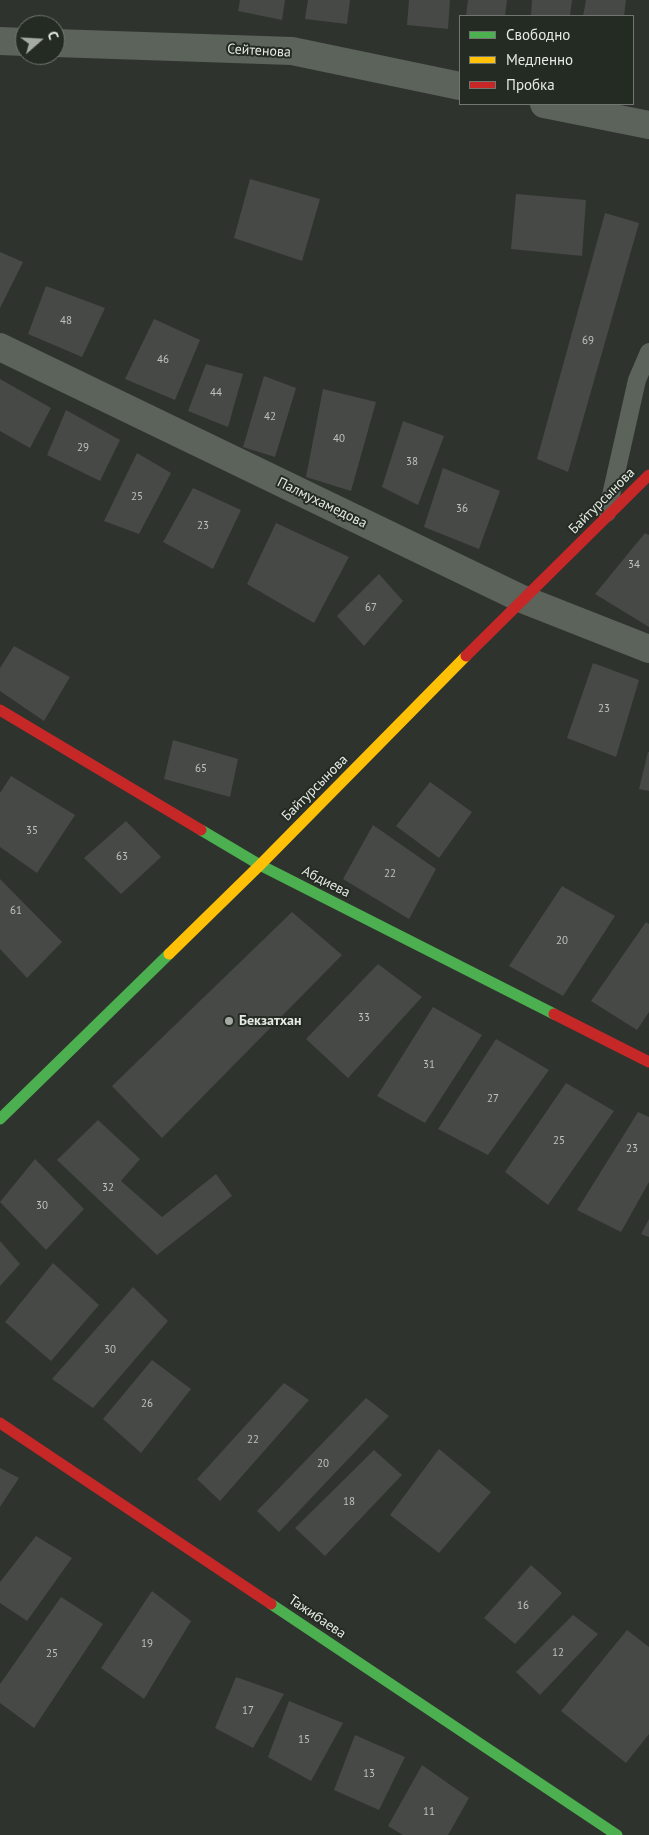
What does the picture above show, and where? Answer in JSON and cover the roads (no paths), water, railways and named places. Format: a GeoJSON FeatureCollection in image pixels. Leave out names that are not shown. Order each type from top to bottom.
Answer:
{"type":"FeatureCollection","features":[{"type":"Feature","properties":{"kind":"street"},"geometry":{"type":"LineString","coordinates":[[0,41],[15,42]]}},
{"type":"Feature","properties":{"kind":"street","name":"Сейтенова"},"geometry":{"type":"LineString","coordinates":[[65,43],[292,51],[459,86]]}},
{"type":"Feature","properties":{"kind":"street"},"geometry":{"type":"LineString","coordinates":[[549,105],[649,126]]}},
{"type":"Feature","properties":{"kind":"street","name":"Палмухамедова"},"geometry":{"type":"LineString","coordinates":[[0,347],[522,599],[649,649]]}},
{"type":"Feature","properties":{"kind":"street","name":"Байтурсынова"},"geometry":{"type":"LineString","coordinates":[[0,1119],[260,865],[522,599],[649,475]]}},
{"type":"Feature","properties":{"kind":"street","name":"Абдиева"},"geometry":{"type":"LineString","coordinates":[[0,710],[260,865],[649,1062]]}},
{"type":"Feature","properties":{"kind":"street","name":"Тажибаева"},"geometry":{"type":"LineString","coordinates":[[0,1423],[617,1835]]}},
{"type":"Feature","properties":{"kind":"lane"},"geometry":{"type":"LineString","coordinates":[[606,519],[637,380],[649,352]]}},
{"type":"Feature","properties":{"kind":"place","name":"Бекзатхан"},"geometry":{"type":"Point","coordinates":[229,1021]}}]}
